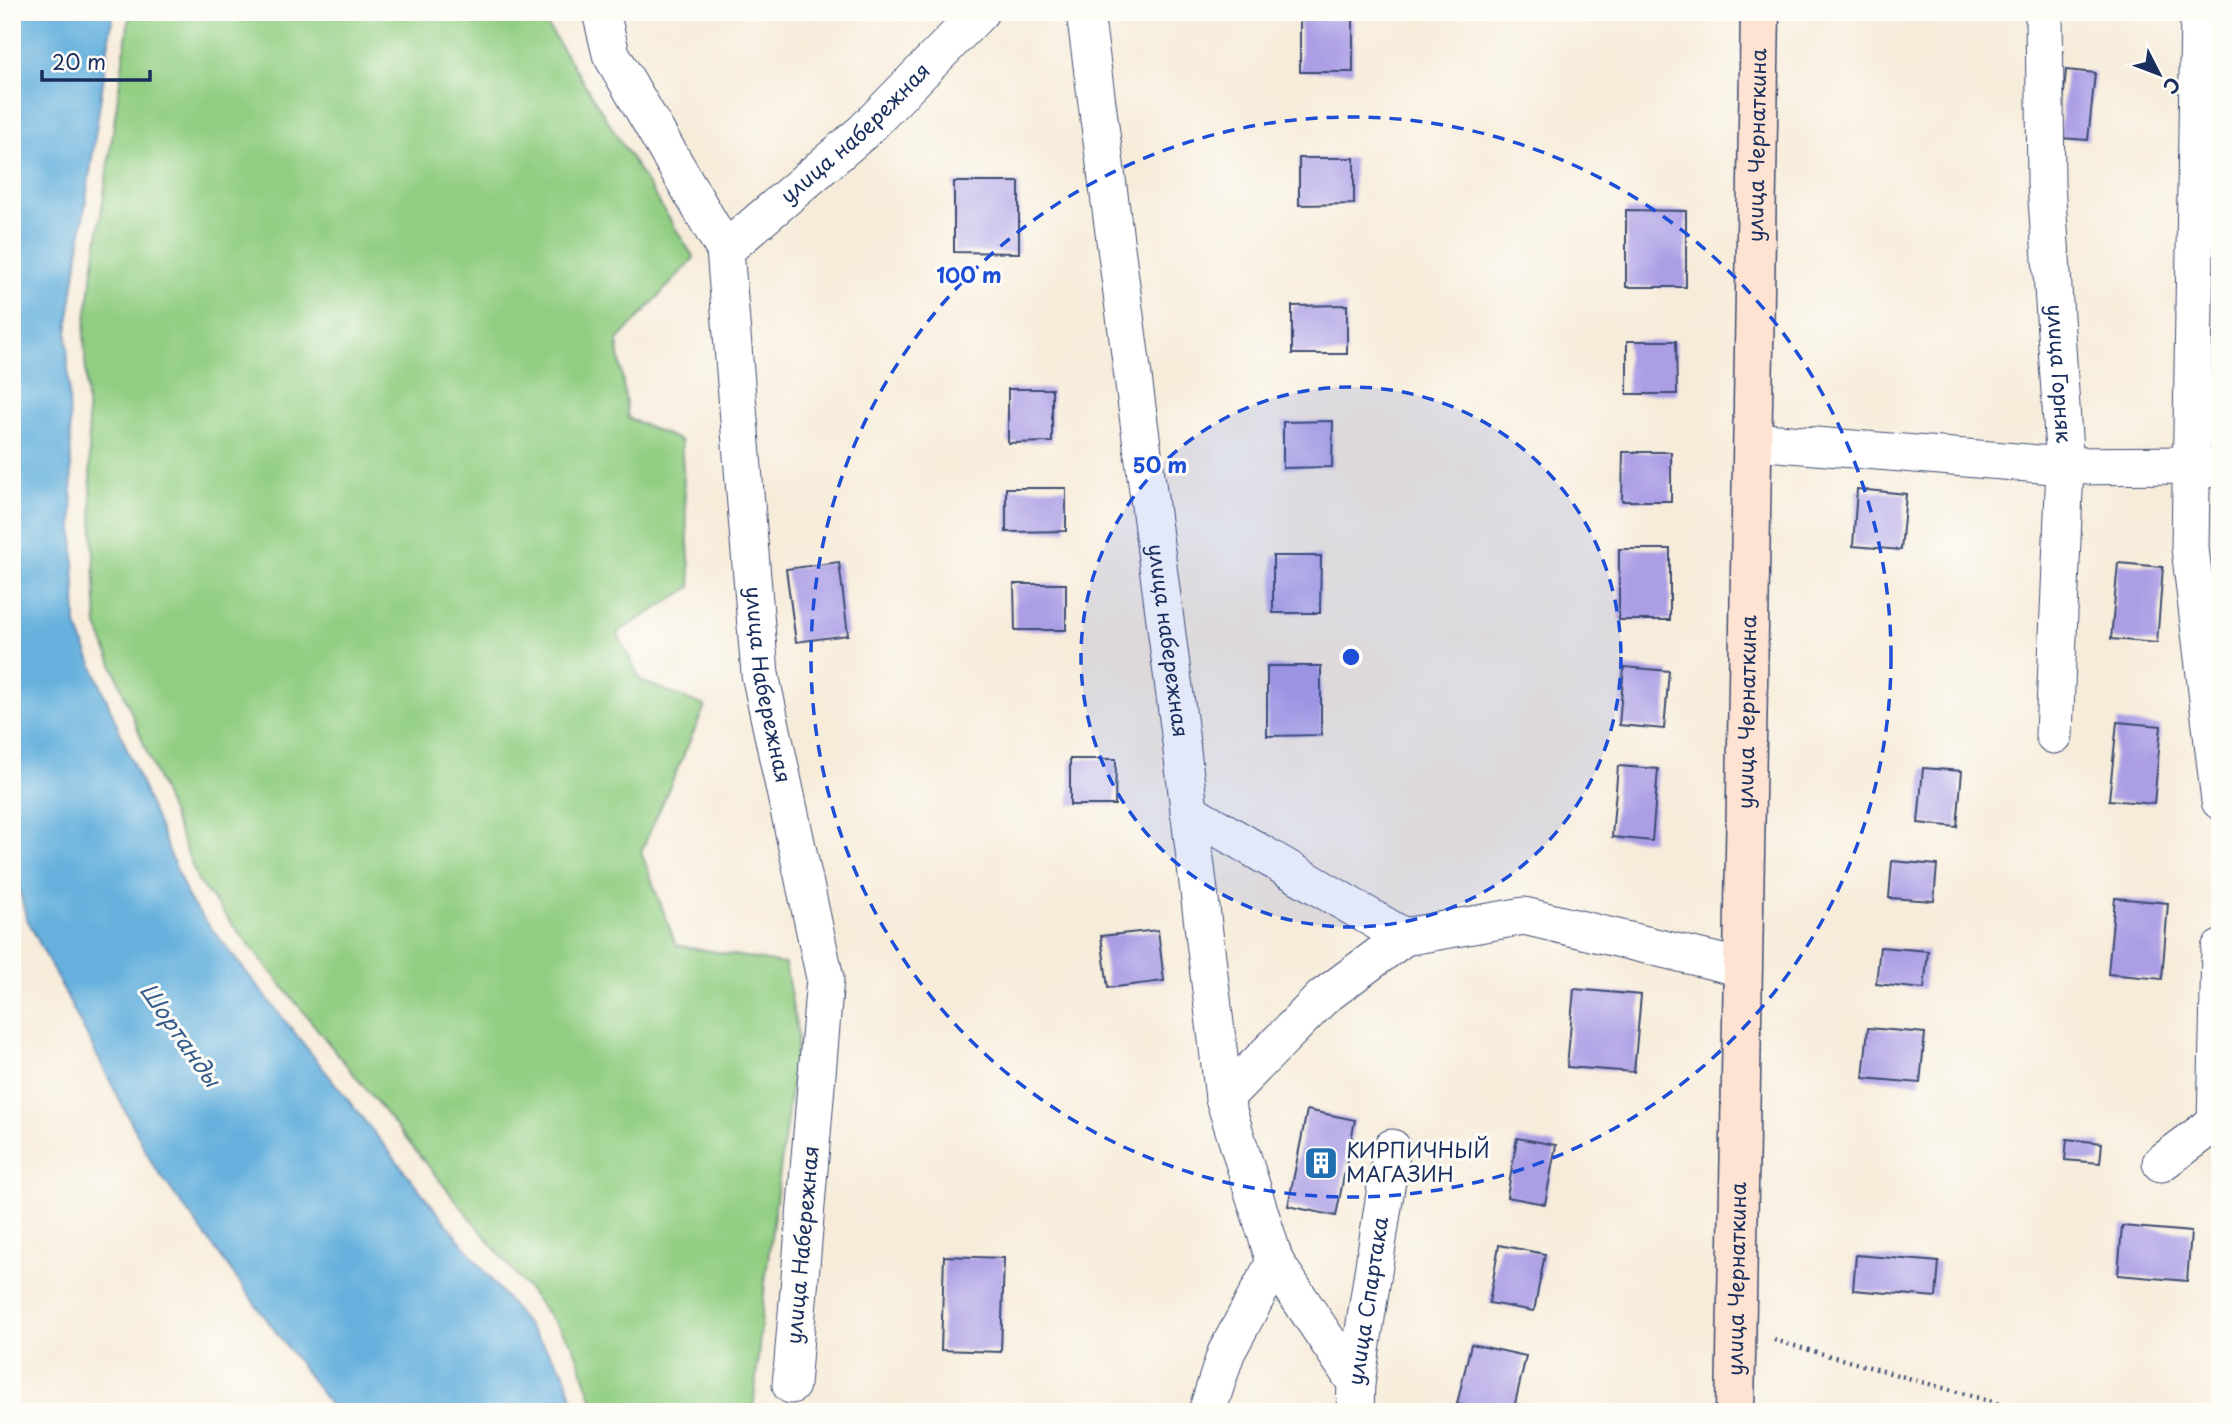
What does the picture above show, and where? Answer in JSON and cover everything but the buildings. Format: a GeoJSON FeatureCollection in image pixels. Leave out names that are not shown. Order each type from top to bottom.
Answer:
{"type":"FeatureCollection","features":[{"type":"Feature","properties":{"kind":"street","name":"улица Набережная"},"geometry":{"type":"LineString","coordinates":[[601,12],[611,54],[725,250],[760,674],[825,978],[791,1385]]}},
{"type":"Feature","properties":{"kind":"street","name":"улица набережная"},"geometry":{"type":"LineString","coordinates":[[725,250],[864,131],[980,12]]}},
{"type":"Feature","properties":{"kind":"street","name":"улица набережная"},"geometry":{"type":"LineString","coordinates":[[1085,12],[1224,1098],[1275,1262],[1355,1397]]}},
{"type":"Feature","properties":{"kind":"street","name":"улица Чернаткина"},"geometry":{"type":"LineString","coordinates":[[1735,1412],[1760,12]]}},
{"type":"Feature","properties":{"kind":"street","name":"улица Горняк"},"geometry":{"type":"LineString","coordinates":[[2044,12],[2046,184],[2065,466],[2054,735]]}},
{"type":"Feature","properties":{"kind":"street"},"geometry":{"type":"LineString","coordinates":[[2199,12],[2206,467],[2190,548],[2220,802]]}},
{"type":"Feature","properties":{"kind":"street"},"geometry":{"type":"LineString","coordinates":[[1753,440],[2065,466],[2206,467]]}},
{"type":"Feature","properties":{"kind":"street"},"geometry":{"type":"LineString","coordinates":[[1189,811],[1404,937]]}},
{"type":"Feature","properties":{"kind":"street"},"geometry":{"type":"LineString","coordinates":[[1224,1098],[1323,997],[1404,937],[1524,916],[1743,968]]}},
{"type":"Feature","properties":{"kind":"street"},"geometry":{"type":"LineString","coordinates":[[2161,1163],[2218,1123],[2220,949]]}},
{"type":"Feature","properties":{"kind":"street","name":"улица Спартака"},"geometry":{"type":"LineString","coordinates":[[1355,1397],[1392,1149]]}},
{"type":"Feature","properties":{"kind":"street"},"geometry":{"type":"LineString","coordinates":[[1207,1412],[1226,1353],[1275,1262]]}},
{"type":"Feature","properties":{"kind":"path"},"geometry":{"type":"LineString","coordinates":[[1737,1329],[2028,1412]]}},
{"type":"Feature","properties":{"kind":"green space"},"geometry":{"type":"Polygon","coordinates":[[[130,12],[539,12],[694,258],[617,341],[628,418],[681,441],[691,587],[617,633],[641,681],[705,706],[641,852],[676,945],[785,964],[798,1036],[765,1282],[753,1412],[597,1412],[573,1345],[199,883],[97,626],[84,333],[130,12]]]}},
{"type":"Feature","properties":{"kind":"water","name":"Шортанды"},"geometry":{"type":"Polygon","coordinates":[[[12,12],[113,12],[67,332],[76,625],[189,900],[563,1370],[577,1412],[335,1412],[153,1165],[26,917],[12,859],[12,12]]]}},
{"type":"Feature","properties":{"kind":"place","name":"КИРПИЧНЫЙ МАГАЗИН"},"geometry":{"type":"Point","coordinates":[1321,1163]}}]}
